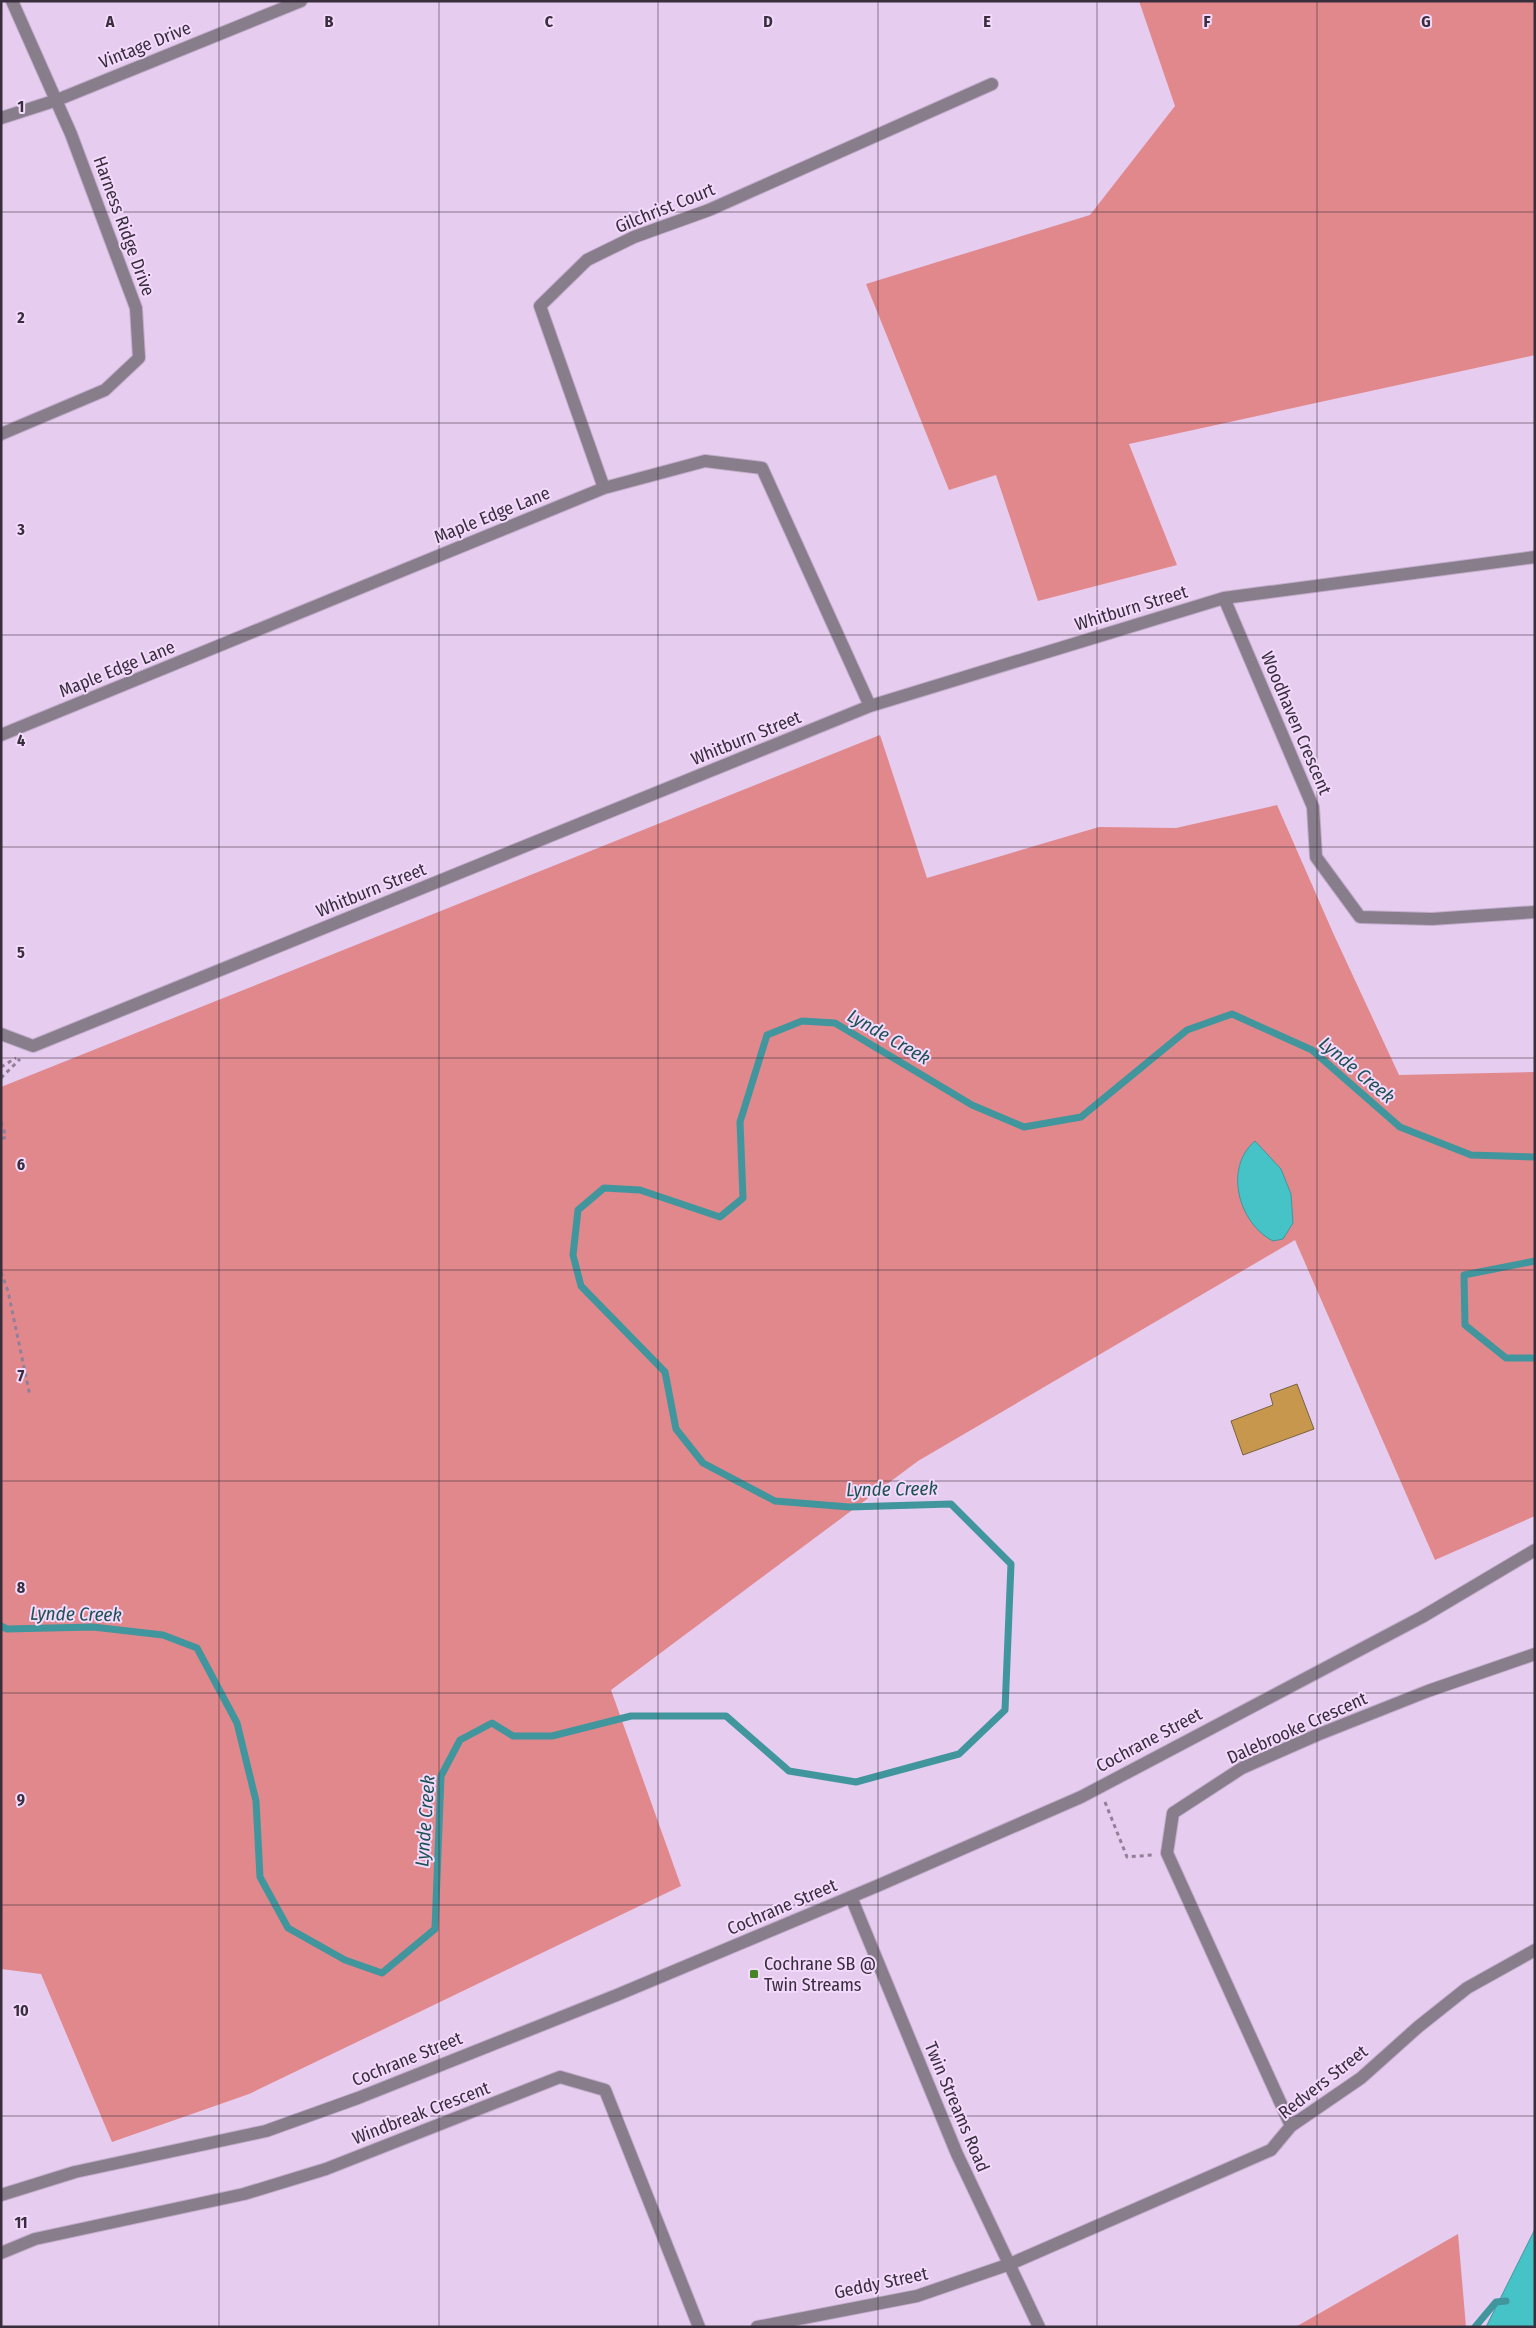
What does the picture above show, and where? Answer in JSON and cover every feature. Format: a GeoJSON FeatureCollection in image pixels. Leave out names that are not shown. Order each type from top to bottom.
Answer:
{"type":"FeatureCollection","features":[{"type":"Feature","properties":{"kind":"street"},"geometry":{"type":"LineString","coordinates":[[12,1],[57,100]]}},
{"type":"Feature","properties":{"kind":"street","name":"Vintage Drive"},"geometry":{"type":"LineString","coordinates":[[1,118],[57,100],[301,1]]}},
{"type":"Feature","properties":{"kind":"street","name":"Gilchrist Court"},"geometry":{"type":"LineString","coordinates":[[604,488],[540,306],[587,260],[626,241],[709,210],[992,84]]}},
{"type":"Feature","properties":{"kind":"street","name":"Harness Ridge Drive"},"geometry":{"type":"LineString","coordinates":[[1,434],[105,390],[139,358],[136,308],[57,100]]}},
{"type":"Feature","properties":{"kind":"street","name":"Maple Edge Lane"},"geometry":{"type":"LineString","coordinates":[[1,735],[604,488],[705,461],[762,468],[870,706]]}},
{"type":"Feature","properties":{"kind":"street","name":"Whitburn Street"},"geometry":{"type":"LineString","coordinates":[[33,1046],[870,706],[1224,598],[1535,557]]}},
{"type":"Feature","properties":{"kind":"street","name":"Woodhaven Crescent"},"geometry":{"type":"LineString","coordinates":[[1224,598],[1313,807],[1316,857],[1360,917],[1432,919],[1535,912]]}},
{"type":"Feature","properties":{"kind":"street"},"geometry":{"type":"LineString","coordinates":[[4,1039],[33,1046]]}},
{"type":"Feature","properties":{"kind":"street","name":"Cochrane Street"},"geometry":{"type":"LineString","coordinates":[[1,2195],[76,2172],[266,2131],[358,2098],[617,1995],[851,1897],[1081,1797],[1422,1617],[1535,1550]]}},
{"type":"Feature","properties":{"kind":"street","name":"Dalebrooke Crescent"},"geometry":{"type":"LineString","coordinates":[[1168,1853],[1174,1812],[1242,1768],[1317,1735],[1428,1691],[1535,1654]]}},
{"type":"Feature","properties":{"kind":"street"},"geometry":{"type":"LineString","coordinates":[[1168,1853],[1291,2126]]}},
{"type":"Feature","properties":{"kind":"street","name":"Twin Streams Road"},"geometry":{"type":"LineString","coordinates":[[851,1897],[957,2154],[1038,2327]]}},
{"type":"Feature","properties":{"kind":"street","name":"Redvers Street"},"geometry":{"type":"LineString","coordinates":[[1010,2264],[1271,2150],[1291,2126],[1361,2078],[1418,2027],[1467,1988],[1535,1950]]}},
{"type":"Feature","properties":{"kind":"street","name":"Windbreak Crescent"},"geometry":{"type":"LineString","coordinates":[[1,2253],[34,2239],[244,2194],[326,2168],[560,2077],[605,2090],[699,2327]]}},
{"type":"Feature","properties":{"kind":"street","name":"Geddy Street"},"geometry":{"type":"LineString","coordinates":[[757,2327],[916,2296],[1010,2264]]}},
{"type":"Feature","properties":{"kind":"path"},"geometry":{"type":"LineString","coordinates":[[1,1078],[33,1046]]}},
{"type":"Feature","properties":{"kind":"path"},"geometry":{"type":"LineString","coordinates":[[1,1122],[6,1137],[1,1138]]}},
{"type":"Feature","properties":{"kind":"path"},"geometry":{"type":"LineString","coordinates":[[1,1272],[8,1291],[30,1396]]}},
{"type":"Feature","properties":{"kind":"path"},"geometry":{"type":"LineString","coordinates":[[1099,1786],[1127,1856],[1168,1853]]}},
{"type":"Feature","properties":{"kind":"shaded area"},"geometry":{"type":"Polygon","coordinates":[[[1139,1],[1535,1],[1535,355],[1129,444],[1177,565],[1038,601],[996,475],[949,490],[866,284],[1090,215],[1175,106],[1139,1]]]}},
{"type":"Feature","properties":{"kind":"shaded area"},"geometry":{"type":"Polygon","coordinates":[[[880,735],[927,878],[1099,827],[1176,828],[1277,805],[1334,935],[1399,1075],[1535,1072],[1535,1516],[1435,1560],[1295,1240],[918,1461],[611,1690],[681,1886],[249,2094],[112,2142],[41,1974],[1,1969],[1,1087],[880,735]]]}},
{"type":"Feature","properties":{"kind":"shaded area"},"geometry":{"type":"Polygon","coordinates":[[[1255,1141],[1281,1169],[1291,1194],[1293,1223],[1283,1239],[1273,1241],[1261,1233],[1251,1222],[1239,1195],[1238,1180],[1240,1166],[1245,1152],[1255,1141]]]}},
{"type":"Feature","properties":{"kind":"shaded area"},"geometry":{"type":"Polygon","coordinates":[[[1535,2229],[1535,2327],[1486,2327],[1535,2229]]]}},
{"type":"Feature","properties":{"kind":"shaded area"},"geometry":{"type":"Polygon","coordinates":[[[1458,2234],[1466,2327],[1293,2327],[1299,2325],[1458,2234]]]}},
{"type":"Feature","properties":{"kind":"building"},"geometry":{"type":"Polygon","coordinates":[[[1297,1384],[1314,1429],[1243,1455],[1231,1421],[1273,1405],[1270,1394],[1297,1384]]]}},
{"type":"Feature","properties":{"kind":"waterway","name":"Lynde Creek"},"geometry":{"type":"LineString","coordinates":[[1,1626],[7,1629],[93,1627],[163,1635],[197,1648],[237,1723],[256,1801],[260,1877],[288,1928],[345,1960],[382,1973],[435,1929],[441,1776],[460,1740],[492,1723],[513,1736],[552,1736],[631,1716],[726,1716],[789,1771],[856,1782],[959,1754],[1005,1710],[1011,1564],[951,1504],[849,1507],[775,1501],[703,1463],[676,1429],[665,1372],[581,1286],[573,1255],[578,1210],[604,1188],[640,1190],[720,1217],[743,1198],[740,1122],[767,1035],[802,1021],[835,1023],[972,1105],[1024,1127],[1081,1117],[1187,1030],[1232,1014],[1312,1050],[1400,1127],[1471,1155],[1535,1157]]}},
{"type":"Feature","properties":{"kind":"waterway","name":"Lynde Creek"},"geometry":{"type":"LineString","coordinates":[[1535,1261],[1464,1275],[1465,1325],[1506,1358],[1535,1358]]}},
{"type":"Feature","properties":{"kind":"waterway"},"geometry":{"type":"LineString","coordinates":[[1475,2327],[1496,2302],[1506,2301]]}},
{"type":"Feature","properties":{"kind":"place","name":"Cochrane SB @ Twin Streams"},"geometry":{"type":"Point","coordinates":[754,1974]}}]}
